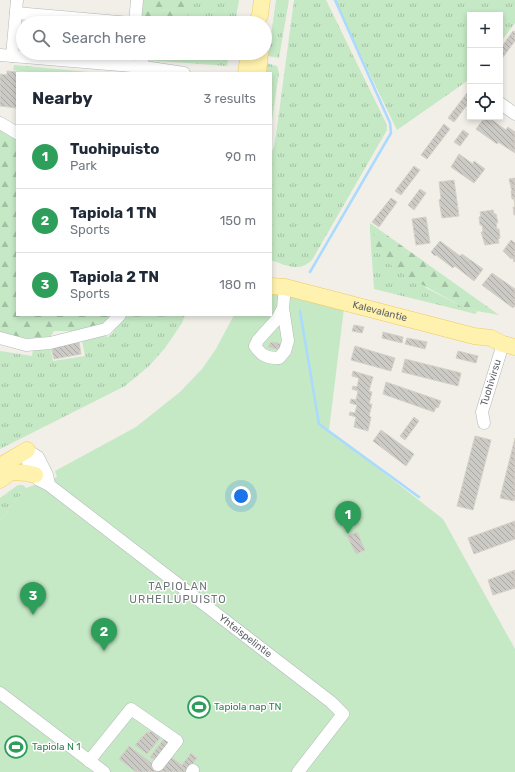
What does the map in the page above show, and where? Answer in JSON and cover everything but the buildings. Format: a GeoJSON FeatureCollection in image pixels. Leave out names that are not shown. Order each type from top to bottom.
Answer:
{"type":"FeatureCollection","features":[{"type":"Feature","properties":{"kind":"main road"},"geometry":{"type":"LineString","coordinates":[[246,72],[248,60]]}},
{"type":"Feature","properties":{"kind":"main road"},"geometry":{"type":"LineString","coordinates":[[258,72],[259,60]]}},
{"type":"Feature","properties":{"kind":"main road","name":"Kalevalantie"},"geometry":{"type":"LineString","coordinates":[[278,286],[474,336],[485,336],[509,345]]}},
{"type":"Feature","properties":{"kind":"main road"},"geometry":{"type":"LineString","coordinates":[[4,473],[27,450]]}},
{"type":"Feature","properties":{"kind":"main road"},"geometry":{"type":"LineString","coordinates":[[4,473],[27,473],[35,475]]}},
{"type":"Feature","properties":{"kind":"street"},"geometry":{"type":"LineString","coordinates":[[16,16],[17,0]]}},
{"type":"Feature","properties":{"kind":"street"},"geometry":{"type":"LineString","coordinates":[[136,16],[137,0]]}},
{"type":"Feature","properties":{"kind":"street"},"geometry":{"type":"LineString","coordinates":[[16,13],[50,16]]}},
{"type":"Feature","properties":{"kind":"street"},"geometry":{"type":"LineString","coordinates":[[16,40],[6,56],[16,57]]}},
{"type":"Feature","properties":{"kind":"street"},"geometry":{"type":"LineString","coordinates":[[56,60],[144,67],[167,72]]}},
{"type":"Feature","properties":{"kind":"street"},"geometry":{"type":"LineString","coordinates":[[142,60],[144,67]]}},
{"type":"Feature","properties":{"kind":"street"},"geometry":{"type":"LineString","coordinates":[[503,105],[515,114]]}},
{"type":"Feature","properties":{"kind":"street"},"geometry":{"type":"LineString","coordinates":[[0,124],[16,132]]}},
{"type":"Feature","properties":{"kind":"street"},"geometry":{"type":"LineString","coordinates":[[278,286],[283,308]]}},
{"type":"Feature","properties":{"kind":"street"},"geometry":{"type":"LineString","coordinates":[[0,338],[26,345],[50,343],[106,330],[119,316]]}},
{"type":"Feature","properties":{"kind":"street","name":"Tuohivirsu"},"geometry":{"type":"LineString","coordinates":[[484,423],[482,412],[509,345]]}},
{"type":"Feature","properties":{"kind":"street"},"geometry":{"type":"LineString","coordinates":[[27,450],[28,462],[35,475]]}},
{"type":"Feature","properties":{"kind":"street"},"geometry":{"type":"LineString","coordinates":[[27,450],[38,457],[50,485]]}},
{"type":"Feature","properties":{"kind":"street","name":"Yhteispelintie"},"geometry":{"type":"LineString","coordinates":[[35,475],[39,480],[50,485],[331,702],[343,714],[298,772]]}},
{"type":"Feature","properties":{"kind":"street"},"geometry":{"type":"LineString","coordinates":[[0,693],[104,772]]}},
{"type":"Feature","properties":{"kind":"street"},"geometry":{"type":"LineString","coordinates":[[90,761],[131,709],[178,740],[158,765]]}},
{"type":"Feature","properties":{"kind":"green space"},"geometry":{"type":"Polygon","coordinates":[[[142,0],[239,0],[236,16],[141,16],[142,0]]]}},
{"type":"Feature","properties":{"kind":"green space"},"geometry":{"type":"Polygon","coordinates":[[[142,0],[185,0],[188,16],[141,16],[142,0]]]}},
{"type":"Feature","properties":{"kind":"green space"},"geometry":{"type":"Polygon","coordinates":[[[276,0],[289,0],[279,58],[272,57],[272,28],[276,0]]]}},
{"type":"Feature","properties":{"kind":"green space"},"geometry":{"type":"Polygon","coordinates":[[[294,0],[326,0],[386,123],[387,130],[312,260],[307,264],[297,267],[287,266],[272,260],[272,151],[276,135],[294,0]]]}},
{"type":"Feature","properties":{"kind":"green space"},"geometry":{"type":"Polygon","coordinates":[[[334,0],[515,0],[515,23],[503,39],[503,12],[467,12],[467,81],[397,130],[334,0]]]}},
{"type":"Feature","properties":{"kind":"green space"},"geometry":{"type":"Polygon","coordinates":[[[147,60],[228,60],[227,66],[147,60]]]}},
{"type":"Feature","properties":{"kind":"green space"},"geometry":{"type":"Polygon","coordinates":[[[266,63],[277,66],[279,73],[272,120],[272,72],[262,72],[266,63]]]}},
{"type":"Feature","properties":{"kind":"green space"},"geometry":{"type":"Polygon","coordinates":[[[14,65],[89,72],[28,72],[13,70],[14,65]]]}},
{"type":"Feature","properties":{"kind":"green space"},"geometry":{"type":"Polygon","coordinates":[[[0,129],[16,137],[16,316],[112,316],[104,324],[78,333],[69,331],[54,331],[49,339],[12,339],[0,336],[0,129]]]}},
{"type":"Feature","properties":{"kind":"green space"},"geometry":{"type":"Polygon","coordinates":[[[370,223],[499,315],[461,306],[403,274],[388,263],[375,249],[374,231],[370,231],[370,223]]]}},
{"type":"Feature","properties":{"kind":"green space"},"geometry":{"type":"Polygon","coordinates":[[[370,231],[374,231],[426,288],[461,306],[477,311],[476,314],[374,289],[370,231]]]}},
{"type":"Feature","properties":{"kind":"green space"},"geometry":{"type":"Polygon","coordinates":[[[272,290],[344,308],[329,430],[443,519],[515,649],[515,772],[0,772],[0,521],[26,488],[57,477],[55,471],[136,427],[180,392],[202,369],[216,349],[233,316],[272,316],[272,290]]]}},
{"type":"Feature","properties":{"kind":"green space"},"geometry":{"type":"Polygon","coordinates":[[[124,316],[185,316],[182,323],[165,348],[149,366],[125,386],[0,449],[0,351],[32,356],[33,349],[50,346],[53,361],[85,356],[82,341],[102,334],[108,337],[113,333],[115,324],[124,316]]]}},
{"type":"Feature","properties":{"kind":"green space"},"geometry":{"type":"Polygon","coordinates":[[[18,485],[23,485],[26,488],[0,521],[0,498],[18,485]]]}},
{"type":"Feature","properties":{"kind":"waterway"},"geometry":{"type":"LineString","coordinates":[[310,272],[391,133],[390,123],[335,0]]}},
{"type":"Feature","properties":{"kind":"waterway"},"geometry":{"type":"LineString","coordinates":[[300,311],[319,424],[419,497]]}},
{"type":"Feature","properties":{"kind":"place","name":"Tuohipuisto"},"geometry":{"type":"Point","coordinates":[348,534]}},
{"type":"Feature","properties":{"kind":"place","name":"Tapiola 2 TN"},"geometry":{"type":"Point","coordinates":[33,615]}},
{"type":"Feature","properties":{"kind":"place","name":"Tapiola 1 TN"},"geometry":{"type":"Point","coordinates":[104,651]}},
{"type":"Feature","properties":{"kind":"place","name":"Tapiola nap TN"},"geometry":{"type":"Point","coordinates":[199,707]}},
{"type":"Feature","properties":{"kind":"place","name":"Tapiola N 1"},"geometry":{"type":"Point","coordinates":[16,747]}},
{"type":"Feature","properties":{"kind":"district","name":"TAPIOLAN URHEILUPUISTO"},"geometry":{"type":"Point","coordinates":[178,592]}}]}
